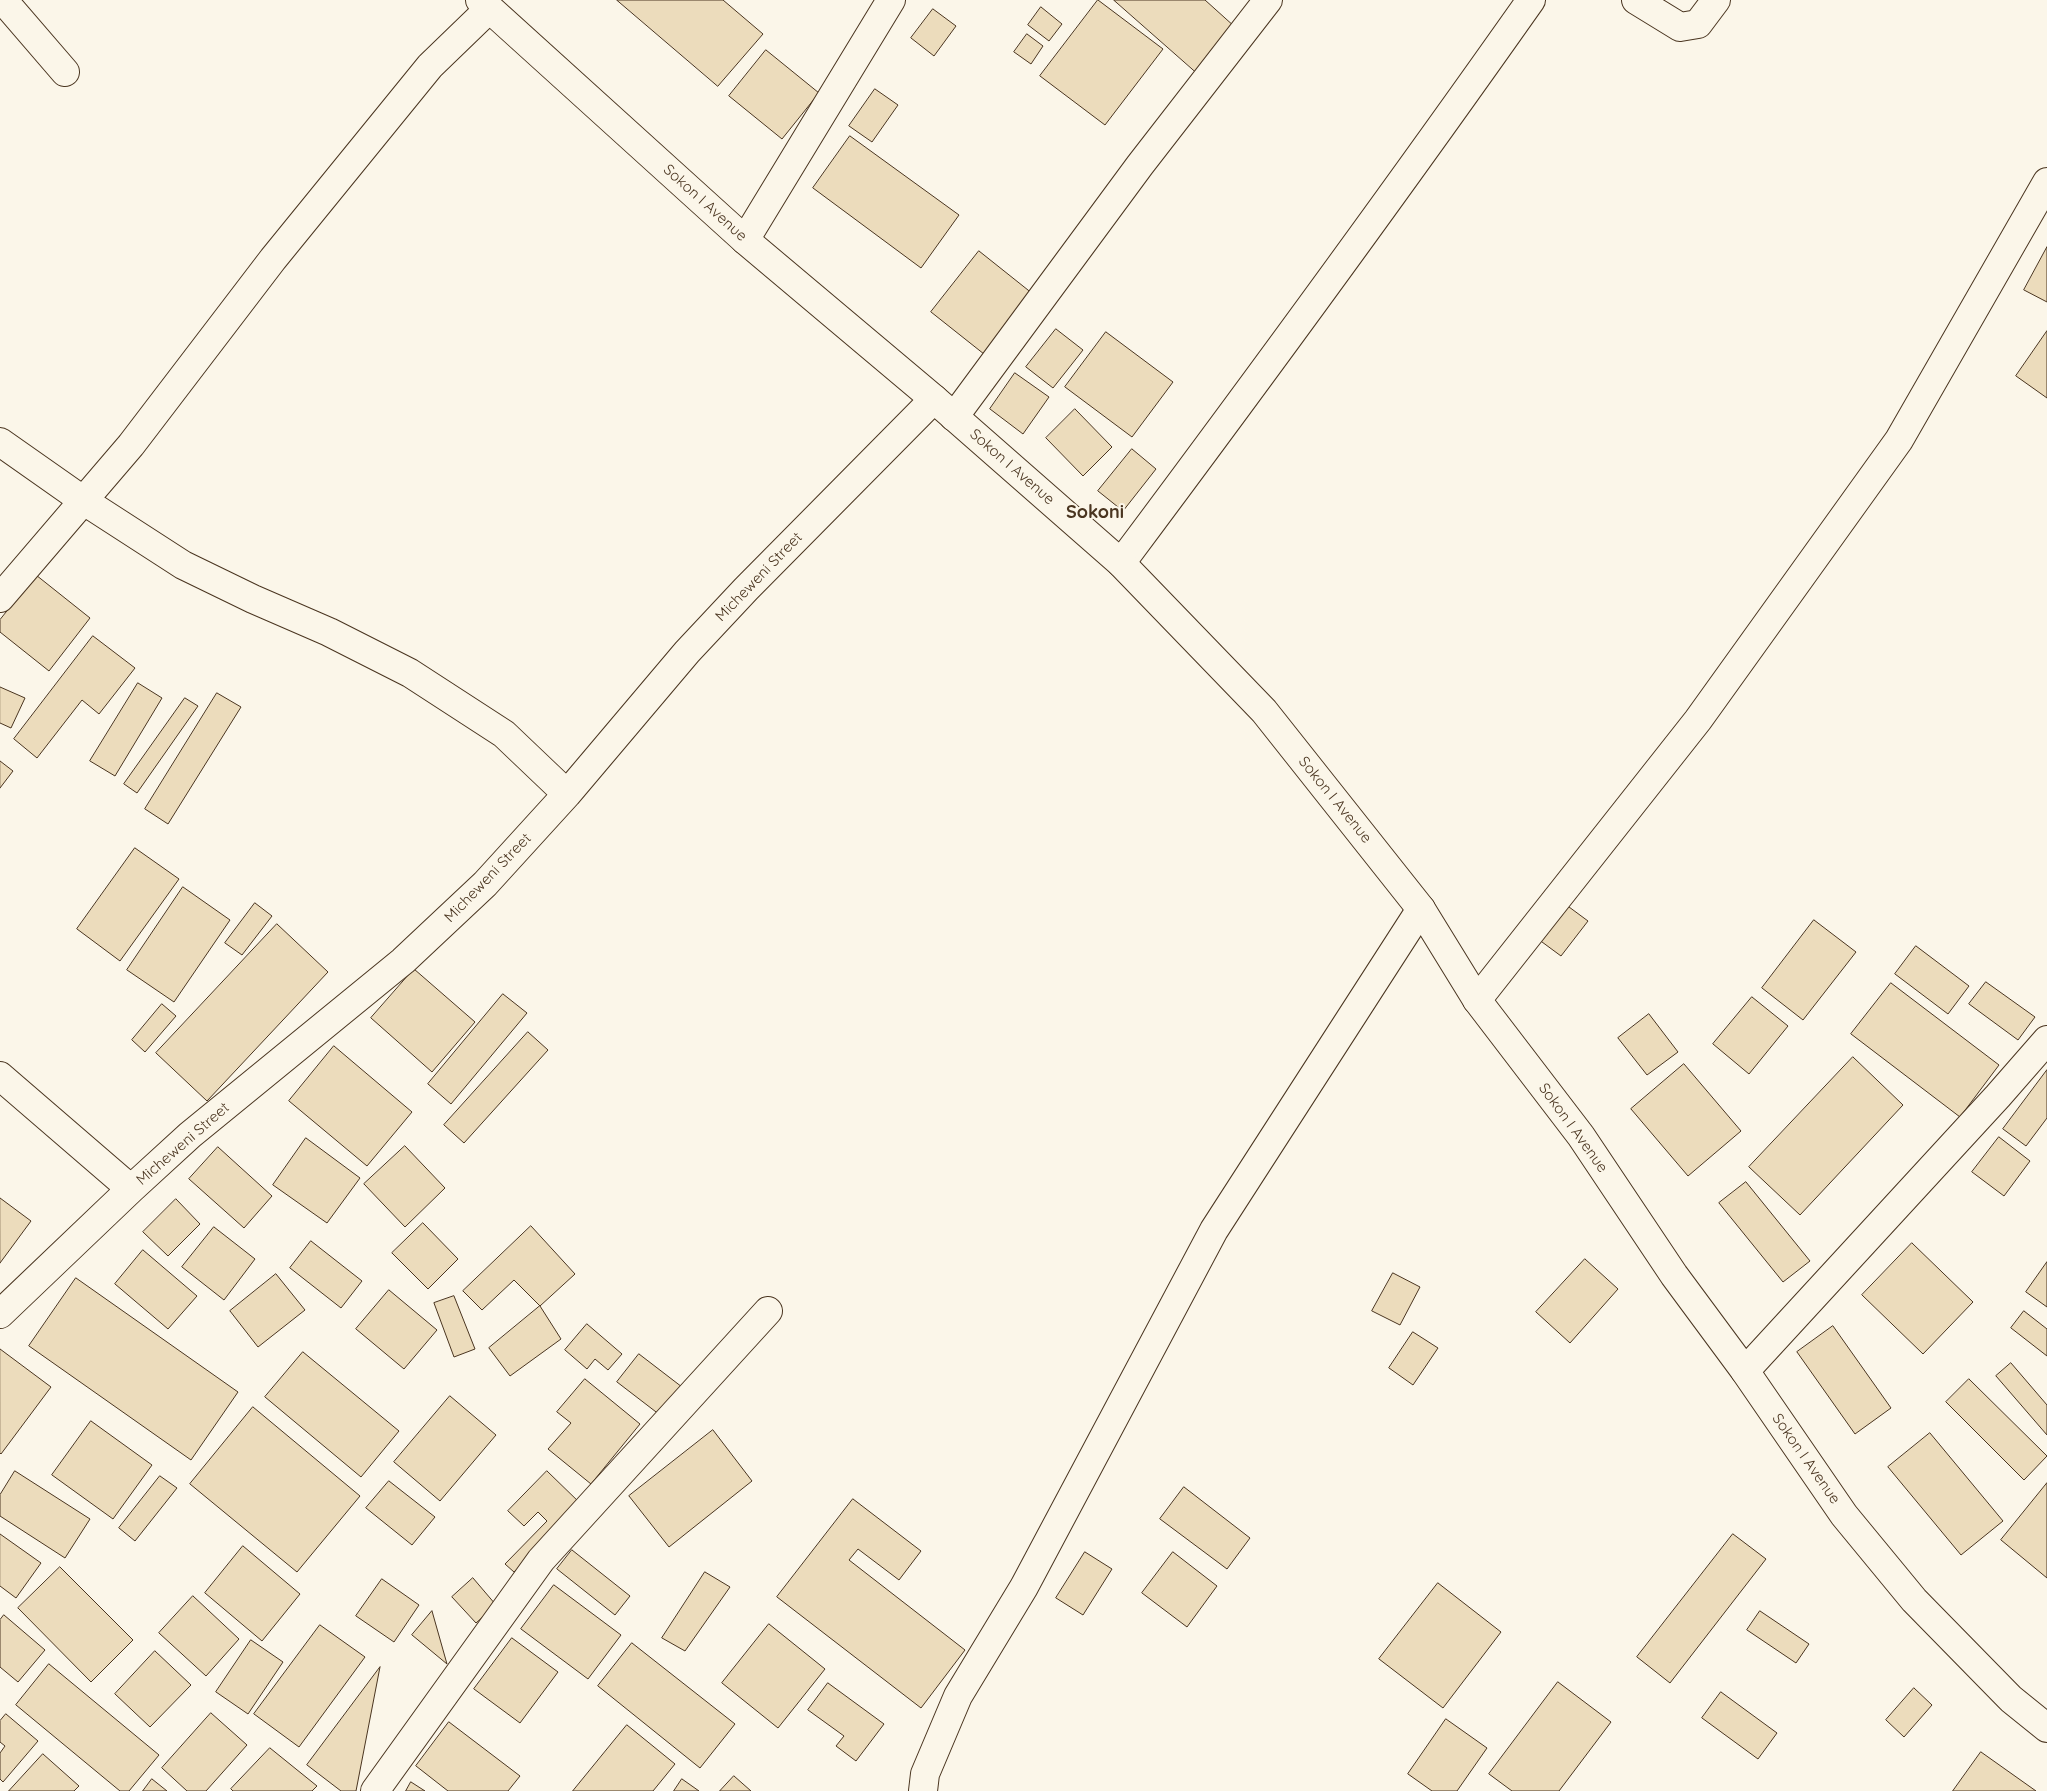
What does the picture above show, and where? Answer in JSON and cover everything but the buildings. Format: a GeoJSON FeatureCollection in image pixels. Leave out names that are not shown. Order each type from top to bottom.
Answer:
{"type":"FeatureCollection","features":[{"type":"Feature","properties":{"kind":"street"},"geometry":{"type":"LineString","coordinates":[[3,0],[65,72]]}},
{"type":"Feature","properties":{"kind":"street"},"geometry":{"type":"LineString","coordinates":[[745,240],[890,0]]}},
{"type":"Feature","properties":{"kind":"street"},"geometry":{"type":"LineString","coordinates":[[954,417],[1140,165],[1268,0]]}},
{"type":"Feature","properties":{"kind":"street"},"geometry":{"type":"LineString","coordinates":[[1121,563],[1319,297],[1531,0]]}},
{"type":"Feature","properties":{"kind":"street"},"geometry":{"type":"LineString","coordinates":[[1636,0],[1680,27],[1698,24],[1716,0]]}},
{"type":"Feature","properties":{"kind":"street"},"geometry":{"type":"LineString","coordinates":[[0,598],[131,445],[273,259],[430,66],[484,4]]}},
{"type":"Feature","properties":{"kind":"street","name":"Sokon I Avenue"},"geometry":{"type":"LineString","coordinates":[[484,4],[745,240],[934,398],[1121,563],[1264,711],[1421,910],[1477,1000],[1581,1136],[1674,1274],[1844,1514],[1914,1600],[2011,1699],[2047,1728]]}},
{"type":"Feature","properties":{"kind":"street"},"geometry":{"type":"LineString","coordinates":[[1477,1000],[1698,720],[1899,440],[2047,182]]}},
{"type":"Feature","properties":{"kind":"street","name":"Micheweni Street"},"geometry":{"type":"LineString","coordinates":[[0,1314],[190,1135],[403,961],[485,884],[568,794],[688,652],[746,589],[934,398]]}},
{"type":"Feature","properties":{"kind":"street"},"geometry":{"type":"LineString","coordinates":[[0,442],[84,501],[183,565],[253,599],[329,632],[410,672],[504,734],[568,794]]}},
{"type":"Feature","properties":{"kind":"street"},"geometry":{"type":"LineString","coordinates":[[923,1791],[925,1774],[958,1696],[1024,1587],[1214,1230],[1421,910]]}},
{"type":"Feature","properties":{"kind":"street"},"geometry":{"type":"LineString","coordinates":[[1744,1371],[2047,1040]]}},
{"type":"Feature","properties":{"kind":"street"},"geometry":{"type":"LineString","coordinates":[[0,1076],[131,1189]]}},
{"type":"Feature","properties":{"kind":"street"},"geometry":{"type":"LineString","coordinates":[[375,1791],[542,1560],[768,1311]]}},
{"type":"Feature","properties":{"kind":"district","name":"Sokoni"},"geometry":{"type":"Point","coordinates":[1095,513]}}]}
